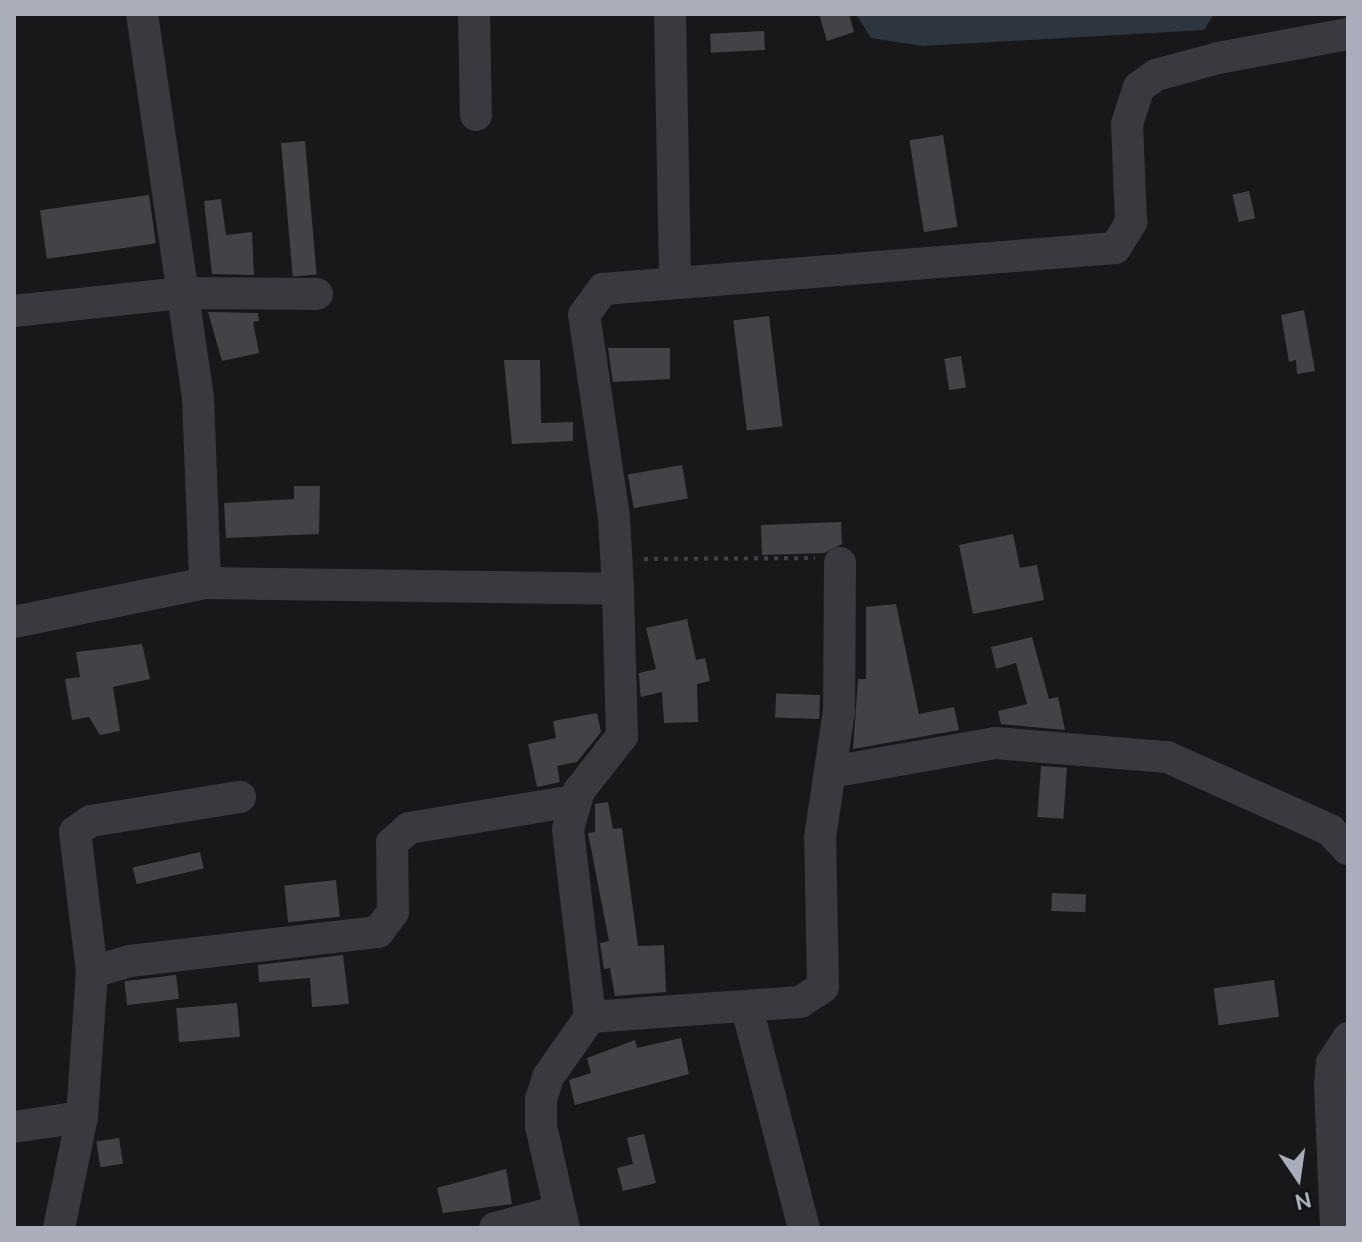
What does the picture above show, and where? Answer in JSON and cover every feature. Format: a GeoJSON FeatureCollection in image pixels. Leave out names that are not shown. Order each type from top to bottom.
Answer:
{"type":"FeatureCollection","features":[{"type":"Feature","properties":{"kind":"street"},"geometry":{"type":"LineString","coordinates":[[142,14],[198,397],[205,583]]}},
{"type":"Feature","properties":{"kind":"street"},"geometry":{"type":"LineString","coordinates":[[474,14],[476,115]]}},
{"type":"Feature","properties":{"kind":"street"},"geometry":{"type":"LineString","coordinates":[[670,14],[675,282]]}},
{"type":"Feature","properties":{"kind":"street"},"geometry":{"type":"LineString","coordinates":[[495,1228],[562,1219],[541,1126],[541,1099],[548,1077],[590,1017],[570,869],[574,801],[622,736],[618,574],[584,315],[603,289],[1115,248],[1131,222],[1127,124],[1139,87],[1156,75],[1218,58],[1348,34]]}},
{"type":"Feature","properties":{"kind":"street"},"geometry":{"type":"LineString","coordinates":[[14,311],[183,293],[317,294]]}},
{"type":"Feature","properties":{"kind":"street"},"geometry":{"type":"LineString","coordinates":[[590,1017],[800,1002],[823,987],[820,837],[831,772],[842,664],[840,563]]}},
{"type":"Feature","properties":{"kind":"street"},"geometry":{"type":"LineString","coordinates":[[14,622],[205,583],[618,574]]}},
{"type":"Feature","properties":{"kind":"street"},"geometry":{"type":"LineString","coordinates":[[831,772],[995,743],[1167,757],[1330,830],[1348,849]]}},
{"type":"Feature","properties":{"kind":"street"},"geometry":{"type":"LineString","coordinates":[[59,1228],[82,1117],[92,972],[75,832],[91,821],[240,797]]}},
{"type":"Feature","properties":{"kind":"street"},"geometry":{"type":"LineString","coordinates":[[92,972],[130,961],[378,932],[393,912],[392,843],[409,828],[574,801]]}},
{"type":"Feature","properties":{"kind":"street"},"geometry":{"type":"LineString","coordinates":[[747,1008],[804,1228]]}},
{"type":"Feature","properties":{"kind":"street"},"geometry":{"type":"LineString","coordinates":[[1336,1228],[1330,1085],[1332,1063],[1348,1038]]}},
{"type":"Feature","properties":{"kind":"street"},"geometry":{"type":"LineString","coordinates":[[14,1127],[82,1117]]}},
{"type":"Feature","properties":{"kind":"path"},"geometry":{"type":"LineString","coordinates":[[618,574],[840,563]]}},
{"type":"Feature","properties":{"kind":"shaded area"},"geometry":{"type":"Polygon","coordinates":[[[856,14],[1214,14],[1204,30],[923,46],[871,38],[856,14]]]}},
{"type":"Feature","properties":{"kind":"building"},"geometry":{"type":"Polygon","coordinates":[[[819,14],[849,14],[854,32],[827,41],[819,14]]]}},
{"type":"Feature","properties":{"kind":"building"},"geometry":{"type":"Polygon","coordinates":[[[764,31],[765,50],[711,53],[710,34],[764,31]]]}},
{"type":"Feature","properties":{"kind":"building"},"geometry":{"type":"Polygon","coordinates":[[[943,135],[958,227],[924,232],[909,140],[943,135]]]}},
{"type":"Feature","properties":{"kind":"building"},"geometry":{"type":"Polygon","coordinates":[[[305,141],[317,274],[293,277],[281,143],[305,141]]]}},
{"type":"Feature","properties":{"kind":"building"},"geometry":{"type":"Polygon","coordinates":[[[1249,191],[1255,218],[1239,222],[1232,195],[1249,191]]]}},
{"type":"Feature","properties":{"kind":"building"},"geometry":{"type":"Polygon","coordinates":[[[149,195],[156,244],[47,259],[40,210],[149,195]]]}},
{"type":"Feature","properties":{"kind":"building"},"geometry":{"type":"Polygon","coordinates":[[[221,199],[226,235],[252,232],[254,275],[212,274],[204,201],[221,199]]]}},
{"type":"Feature","properties":{"kind":"building"},"geometry":{"type":"Polygon","coordinates":[[[1304,310],[1315,371],[1297,374],[1296,360],[1289,362],[1281,315],[1304,310]]]}},
{"type":"Feature","properties":{"kind":"building"},"geometry":{"type":"Polygon","coordinates":[[[208,312],[258,313],[259,321],[253,322],[259,353],[222,361],[208,312]]]}},
{"type":"Feature","properties":{"kind":"building"},"geometry":{"type":"Polygon","coordinates":[[[769,316],[783,426],[747,431],[733,320],[769,316]]]}},
{"type":"Feature","properties":{"kind":"building"},"geometry":{"type":"Polygon","coordinates":[[[608,348],[670,348],[670,379],[613,382],[608,348]]]}},
{"type":"Feature","properties":{"kind":"building"},"geometry":{"type":"Polygon","coordinates":[[[961,356],[966,388],[949,390],[944,359],[961,356]]]}},
{"type":"Feature","properties":{"kind":"building"},"geometry":{"type":"Polygon","coordinates":[[[504,360],[540,360],[541,423],[573,422],[573,441],[512,444],[504,360]]]}},
{"type":"Feature","properties":{"kind":"building"},"geometry":{"type":"Polygon","coordinates":[[[682,465],[688,498],[634,508],[628,475],[682,465]]]}},
{"type":"Feature","properties":{"kind":"building"},"geometry":{"type":"Polygon","coordinates":[[[294,486],[320,486],[319,534],[226,538],[224,503],[294,499],[294,486]]]}},
{"type":"Feature","properties":{"kind":"building"},"geometry":{"type":"Polygon","coordinates":[[[841,522],[842,544],[824,553],[762,555],[761,525],[841,522]]]}},
{"type":"Feature","properties":{"kind":"building"},"geometry":{"type":"Polygon","coordinates":[[[1013,534],[1020,568],[1037,565],[1044,600],[973,614],[959,545],[1013,534]]]}},
{"type":"Feature","properties":{"kind":"building"},"geometry":{"type":"Polygon","coordinates":[[[896,604],[919,714],[954,707],[959,730],[853,749],[858,679],[866,679],[866,607],[896,604]]]}},
{"type":"Feature","properties":{"kind":"building"},"geometry":{"type":"Polygon","coordinates":[[[687,619],[696,660],[705,658],[710,681],[697,684],[698,722],[664,723],[662,692],[641,697],[639,673],[656,669],[646,628],[687,619]]]}},
{"type":"Feature","properties":{"kind":"building"},"geometry":{"type":"Polygon","coordinates":[[[1032,637],[1049,699],[1058,697],[1065,730],[1001,724],[998,711],[1027,704],[1016,663],[996,669],[991,647],[1032,637]]]}},
{"type":"Feature","properties":{"kind":"building"},"geometry":{"type":"Polygon","coordinates":[[[142,644],[150,679],[113,687],[120,731],[100,735],[89,717],[72,720],[65,679],[80,677],[76,652],[142,644]]]}},
{"type":"Feature","properties":{"kind":"building"},"geometry":{"type":"Polygon","coordinates":[[[776,693],[820,695],[819,719],[775,717],[776,693]]]}},
{"type":"Feature","properties":{"kind":"building"},"geometry":{"type":"Polygon","coordinates":[[[597,713],[601,732],[577,762],[557,766],[560,782],[537,787],[528,744],[556,738],[553,721],[597,713]]]}},
{"type":"Feature","properties":{"kind":"building"},"geometry":{"type":"Polygon","coordinates":[[[1041,766],[1067,768],[1063,819],[1037,817],[1041,766]]]}},
{"type":"Feature","properties":{"kind":"building"},"geometry":{"type":"Polygon","coordinates":[[[608,802],[613,829],[622,828],[638,946],[664,945],[666,992],[615,996],[610,968],[604,969],[600,943],[609,941],[588,833],[595,832],[595,804],[608,802]]]}},
{"type":"Feature","properties":{"kind":"building"},"geometry":{"type":"Polygon","coordinates":[[[200,852],[204,869],[137,884],[133,868],[200,852]]]}},
{"type":"Feature","properties":{"kind":"building"},"geometry":{"type":"Polygon","coordinates":[[[336,880],[340,917],[288,922],[284,885],[336,880]]]}},
{"type":"Feature","properties":{"kind":"building"},"geometry":{"type":"Polygon","coordinates":[[[1052,893],[1086,894],[1085,912],[1051,911],[1052,893]]]}},
{"type":"Feature","properties":{"kind":"building"},"geometry":{"type":"Polygon","coordinates":[[[343,955],[349,1004],[312,1007],[310,978],[259,982],[258,965],[343,955]]]}},
{"type":"Feature","properties":{"kind":"building"},"geometry":{"type":"Polygon","coordinates":[[[176,975],[179,999],[127,1005],[124,981],[176,975]]]}},
{"type":"Feature","properties":{"kind":"building"},"geometry":{"type":"Polygon","coordinates":[[[1274,980],[1279,1017],[1219,1025],[1214,988],[1274,980]]]}},
{"type":"Feature","properties":{"kind":"building"},"geometry":{"type":"Polygon","coordinates":[[[237,1003],[240,1037],[179,1042],[176,1008],[237,1003]]]}},
{"type":"Feature","properties":{"kind":"building"},"geometry":{"type":"Polygon","coordinates":[[[681,1038],[689,1074],[575,1105],[569,1080],[591,1073],[587,1058],[635,1040],[637,1048],[681,1038]]]}},
{"type":"Feature","properties":{"kind":"building"},"geometry":{"type":"Polygon","coordinates":[[[644,1134],[656,1183],[623,1191],[617,1168],[633,1164],[627,1138],[644,1134]]]}},
{"type":"Feature","properties":{"kind":"building"},"geometry":{"type":"Polygon","coordinates":[[[119,1138],[123,1164],[100,1167],[96,1142],[119,1138]]]}},
{"type":"Feature","properties":{"kind":"building"},"geometry":{"type":"Polygon","coordinates":[[[506,1169],[512,1204],[443,1213],[437,1188],[506,1169]]]}}]}
